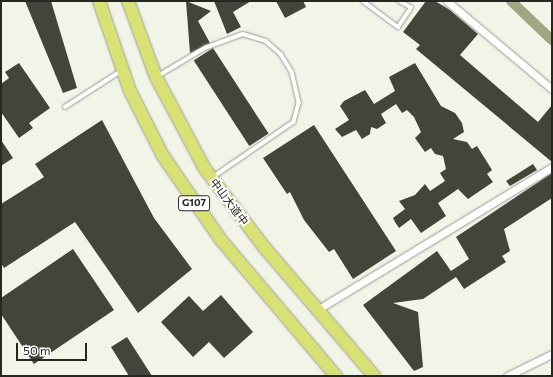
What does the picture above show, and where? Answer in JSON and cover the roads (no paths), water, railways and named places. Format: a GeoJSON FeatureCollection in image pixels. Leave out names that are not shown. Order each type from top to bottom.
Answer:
{"type":"FeatureCollection","features":[{"type":"Feature","properties":{"kind":"highway","name":"G107"},"geometry":{"type":"LineString","coordinates":[[99,1],[122,70],[156,144],[199,211],[336,376]]}},
{"type":"Feature","properties":{"kind":"highway","name":"中山大道中"},"geometry":{"type":"LineString","coordinates":[[128,1],[156,77],[212,178],[317,310],[374,376]]}},
{"type":"Feature","properties":{"kind":"street"},"geometry":{"type":"LineString","coordinates":[[447,1],[552,89]]}},
{"type":"Feature","properties":{"kind":"street"},"geometry":{"type":"LineString","coordinates":[[317,310],[552,168]]}},
{"type":"Feature","properties":{"kind":"street"},"geometry":{"type":"LineString","coordinates":[[507,376],[552,354]]}},
{"type":"Feature","properties":{"kind":"lane"},"geometry":{"type":"LineString","coordinates":[[363,1],[398,27],[411,8],[399,1]]}},
{"type":"Feature","properties":{"kind":"lane"},"geometry":{"type":"LineString","coordinates":[[156,77],[212,45],[243,34],[266,41],[281,54],[292,72],[299,103],[294,122],[212,178]]}},
{"type":"Feature","properties":{"kind":"lane"},"geometry":{"type":"LineString","coordinates":[[65,107],[122,70]]}},
{"type":"Feature","properties":{"kind":"waterway"},"geometry":{"type":"LineString","coordinates":[[511,1],[552,40]]}}]}
